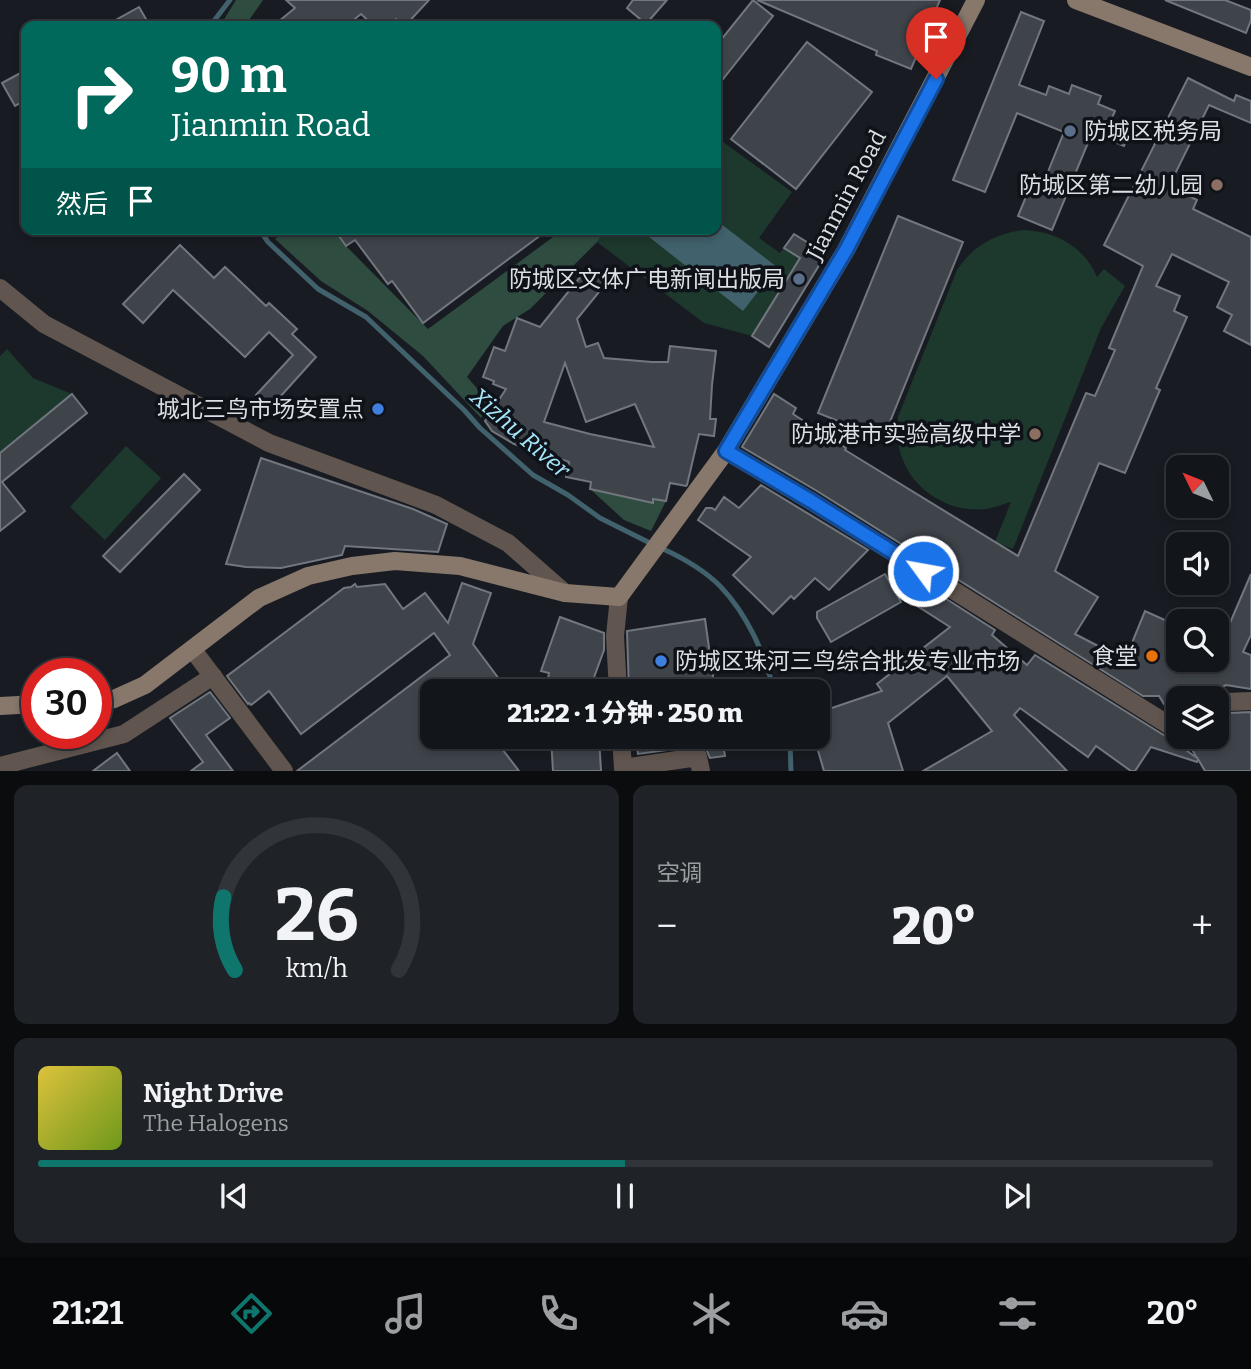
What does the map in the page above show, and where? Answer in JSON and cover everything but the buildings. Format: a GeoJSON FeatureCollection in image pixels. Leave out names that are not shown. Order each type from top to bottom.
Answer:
{"type":"FeatureCollection","features":[{"type":"Feature","properties":{"kind":"street","name":"Jianmin Road"},"geometry":{"type":"LineString","coordinates":[[619,597],[726,451],[846,250],[976,0]]}},
{"type":"Feature","properties":{"kind":"street"},"geometry":{"type":"LineString","coordinates":[[1076,0],[1251,67]]}},
{"type":"Feature","properties":{"kind":"street"},"geometry":{"type":"LineString","coordinates":[[0,289],[44,324],[269,443],[436,505],[509,543],[565,593]]}},
{"type":"Feature","properties":{"kind":"street"},"geometry":{"type":"LineString","coordinates":[[726,451],[1166,722]]}},
{"type":"Feature","properties":{"kind":"street"},"geometry":{"type":"LineString","coordinates":[[112,699],[145,685],[259,598],[308,576],[352,566],[395,561],[460,566],[565,593],[619,597],[615,636],[617,679]]}},
{"type":"Feature","properties":{"kind":"street"},"geometry":{"type":"LineString","coordinates":[[193,650],[284,771]]}},
{"type":"Feature","properties":{"kind":"street"},"geometry":{"type":"LineString","coordinates":[[0,766],[124,734],[213,676]]}},
{"type":"Feature","properties":{"kind":"street"},"geometry":{"type":"LineString","coordinates":[[1229,702],[1251,701]]}},
{"type":"Feature","properties":{"kind":"street"},"geometry":{"type":"LineString","coordinates":[[0,706],[21,705]]}},
{"type":"Feature","properties":{"kind":"street"},"geometry":{"type":"LineString","coordinates":[[622,749],[623,768],[698,757],[701,771]]}},
{"type":"Feature","properties":{"kind":"green space"},"geometry":{"type":"Polygon","coordinates":[[[236,0],[263,0],[248,21],[223,21],[236,0]]]}},
{"type":"Feature","properties":{"kind":"green space"},"geometry":{"type":"Polygon","coordinates":[[[721,140],[792,192],[759,238],[780,253],[794,234],[826,254],[769,347],[752,336],[704,323],[597,242],[602,235],[721,235],[721,140]]]}},
{"type":"Feature","properties":{"kind":"green space"},"geometry":{"type":"Polygon","coordinates":[[[1023,230],[1046,233],[1067,242],[1084,257],[1097,277],[1104,269],[1125,286],[1101,328],[1013,549],[995,542],[1011,502],[988,508],[960,508],[925,491],[916,482],[903,460],[898,439],[898,417],[957,270],[970,254],[985,242],[1023,230]]]}},
{"type":"Feature","properties":{"kind":"green space"},"geometry":{"type":"Polygon","coordinates":[[[280,235],[338,235],[428,329],[556,235],[602,235],[530,309],[503,326],[467,377],[491,404],[481,418],[423,356],[368,311],[321,281],[275,239],[280,235]]]}},
{"type":"Feature","properties":{"kind":"green space"},"geometry":{"type":"Polygon","coordinates":[[[7,349],[33,378],[72,394],[0,453],[0,356],[7,349]]]}},
{"type":"Feature","properties":{"kind":"green space"},"geometry":{"type":"Polygon","coordinates":[[[126,446],[161,478],[105,540],[70,507],[126,446]]]}},
{"type":"Feature","properties":{"kind":"green space"},"geometry":{"type":"Polygon","coordinates":[[[590,489],[652,503],[653,499],[666,501],[651,531],[624,520],[590,489]]]}},
{"type":"Feature","properties":{"kind":"water"},"geometry":{"type":"Polygon","coordinates":[[[721,224],[777,267],[743,311],[647,235],[721,235],[721,224]]]}},
{"type":"Feature","properties":{"kind":"waterway","name":"Xizhu River"},"geometry":{"type":"LineString","coordinates":[[214,21],[230,0]]}},
{"type":"Feature","properties":{"kind":"waterway","name":"Xizhu River"},"geometry":{"type":"LineString","coordinates":[[263,235],[318,289],[366,317],[480,428],[533,475],[600,518],[652,544]]}},
{"type":"Feature","properties":{"kind":"waterway","name":"Xizhu River"},"geometry":{"type":"LineString","coordinates":[[661,548],[700,569],[730,597],[754,635],[771,679]]}},
{"type":"Feature","properties":{"kind":"waterway","name":"Xizhu River"},"geometry":{"type":"LineString","coordinates":[[790,749],[791,771]]}},
{"type":"Feature","properties":{"kind":"place","name":"防城区税务局"},"geometry":{"type":"Point","coordinates":[1070,131]}},
{"type":"Feature","properties":{"kind":"place","name":"防城区第二幼儿园"},"geometry":{"type":"Point","coordinates":[1217,185]}},
{"type":"Feature","properties":{"kind":"place","name":"防城区文体广电新闻出版局"},"geometry":{"type":"Point","coordinates":[799,279]}},
{"type":"Feature","properties":{"kind":"place","name":"城北三鸟市场安置点"},"geometry":{"type":"Point","coordinates":[378,409]}},
{"type":"Feature","properties":{"kind":"place","name":"防城港市实验高级中学"},"geometry":{"type":"Point","coordinates":[1035,434]}},
{"type":"Feature","properties":{"kind":"place","name":"食堂"},"geometry":{"type":"Point","coordinates":[1152,656]}},
{"type":"Feature","properties":{"kind":"place","name":"防城区珠河三鸟综合批发专业市场"},"geometry":{"type":"Point","coordinates":[661,661]}},
{"type":"Feature","properties":{"kind":"route"},"geometry":{"type":"LineString","coordinates":[[923,571],[726,451],[846,250],[936,79]]}}]}
